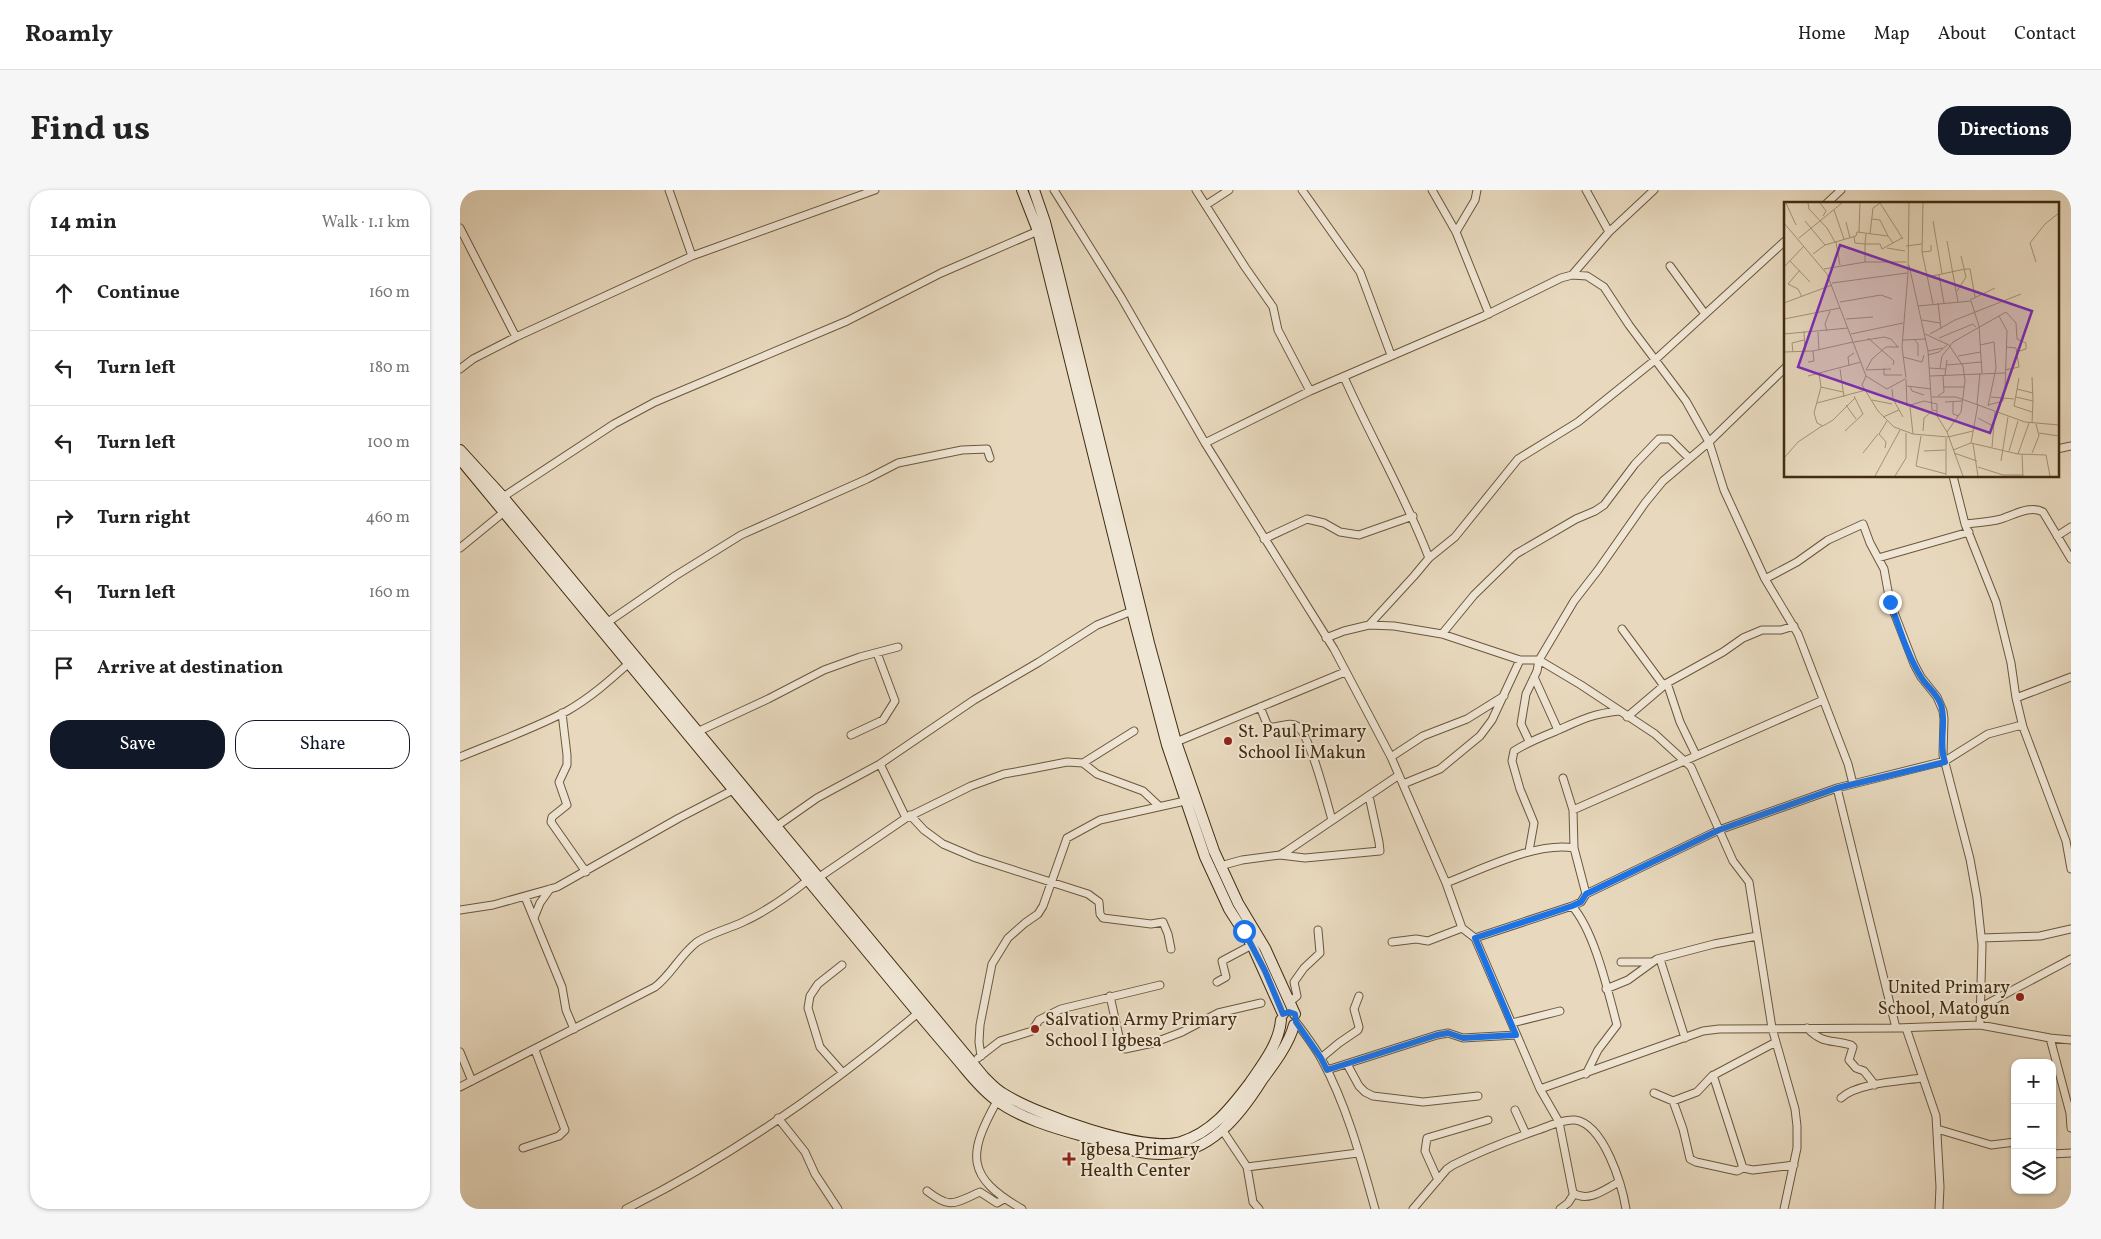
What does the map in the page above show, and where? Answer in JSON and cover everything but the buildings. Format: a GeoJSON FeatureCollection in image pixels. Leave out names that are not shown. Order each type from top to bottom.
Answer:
{"type":"FeatureCollection","features":[{"type":"Feature","properties":{"kind":"street"},"geometry":{"type":"LineString","coordinates":[[669,190],[692,256]]}},
{"type":"Feature","properties":{"kind":"street"},"geometry":{"type":"LineString","coordinates":[[460,369],[473,359],[516,337],[692,256],[875,190]]}},
{"type":"Feature","properties":{"kind":"street"},"geometry":{"type":"LineString","coordinates":[[460,459],[733,790],[813,879],[988,1082],[1002,1093],[1027,1107],[1125,1139],[1149,1143],[1177,1143],[1192,1138],[1216,1123],[1235,1103],[1270,1051],[1279,1034],[1282,1017],[1252,945],[1222,894],[1205,857],[1185,801],[1159,717],[1038,231],[1022,190]]}},
{"type":"Feature","properties":{"kind":"street"},"geometry":{"type":"LineString","coordinates":[[460,450],[503,497],[777,826],[813,879],[918,1013],[977,1083],[997,1101],[1025,1116],[1063,1130],[1148,1153],[1176,1153],[1192,1149],[1224,1130],[1245,1106],[1280,1054],[1295,1021],[1291,1002],[1265,948],[1238,903],[1220,866],[1192,794],[1150,643],[1045,222],[1034,190]]}},
{"type":"Feature","properties":{"kind":"street"},"geometry":{"type":"LineString","coordinates":[[1054,190],[1121,297],[1205,443],[1326,638],[1391,757],[1446,883],[1462,928],[1475,938],[1540,1089],[1559,1122],[1574,1194]]}},
{"type":"Feature","properties":{"kind":"street"},"geometry":{"type":"LineString","coordinates":[[1196,190],[1273,307],[1278,330],[1310,392]]}},
{"type":"Feature","properties":{"kind":"street"},"geometry":{"type":"LineString","coordinates":[[1206,205],[1229,190]]}},
{"type":"Feature","properties":{"kind":"street"},"geometry":{"type":"LineString","coordinates":[[1302,190],[1360,272],[1391,356]]}},
{"type":"Feature","properties":{"kind":"street"},"geometry":{"type":"LineString","coordinates":[[1432,190],[1456,232],[1489,314]]}},
{"type":"Feature","properties":{"kind":"street"},"geometry":{"type":"LineString","coordinates":[[1456,232],[1475,200],[1477,190]]}},
{"type":"Feature","properties":{"kind":"street"},"geometry":{"type":"LineString","coordinates":[[1586,190],[1609,232]]}},
{"type":"Feature","properties":{"kind":"street"},"geometry":{"type":"LineString","coordinates":[[1572,275],[1609,232],[1654,190]]}},
{"type":"Feature","properties":{"kind":"street"},"geometry":{"type":"LineString","coordinates":[[1828,202],[1840,190]]}},
{"type":"Feature","properties":{"kind":"street"},"geometry":{"type":"LineString","coordinates":[[460,228],[516,337]]}},
{"type":"Feature","properties":{"kind":"street"},"geometry":{"type":"LineString","coordinates":[[503,497],[614,424],[655,402],[847,321],[941,273],[1038,231]]}},
{"type":"Feature","properties":{"kind":"street"},"geometry":{"type":"LineString","coordinates":[[1369,625],[1430,558],[1455,537],[1518,459],[1578,422],[1655,360],[1784,242]]}},
{"type":"Feature","properties":{"kind":"street"},"geometry":{"type":"LineString","coordinates":[[1670,266],[1705,314]]}},
{"type":"Feature","properties":{"kind":"street"},"geometry":{"type":"LineString","coordinates":[[1205,443],[1310,392],[1489,314],[1543,286],[1572,275],[1587,276],[1604,287],[1686,401],[1710,442],[1724,490],[1765,579],[1794,626],[1853,784]]}},
{"type":"Feature","properties":{"kind":"street"},"geometry":{"type":"LineString","coordinates":[[1528,741],[1521,724],[1526,694],[1534,677],[1538,660],[1574,600],[1598,570],[1644,503],[1663,481],[1710,442],[1784,369]]}},
{"type":"Feature","properties":{"kind":"street"},"geometry":{"type":"LineString","coordinates":[[1344,377],[1367,428],[1413,516],[1430,558]]}},
{"type":"Feature","properties":{"kind":"street"},"geometry":{"type":"LineString","coordinates":[[1442,634],[1474,595],[1516,554],[1576,518],[1595,512],[1604,505],[1635,464],[1659,439],[1670,439],[1690,458]]}},
{"type":"Feature","properties":{"kind":"street"},"geometry":{"type":"LineString","coordinates":[[2058,449],[2071,446]]}},
{"type":"Feature","properties":{"kind":"street"},"geometry":{"type":"LineString","coordinates":[[608,622],[675,576],[741,535],[867,479],[898,463],[962,450],[987,449],[990,458]]}},
{"type":"Feature","properties":{"kind":"street"},"geometry":{"type":"LineString","coordinates":[[1953,478],[1965,524],[1996,602],[2011,664],[2023,727],[2066,841],[2071,869]]}},
{"type":"Feature","properties":{"kind":"street"},"geometry":{"type":"LineString","coordinates":[[1965,524],[1998,520],[2030,509],[2038,509],[2043,512],[2071,559]]}},
{"type":"Feature","properties":{"kind":"street"},"geometry":{"type":"LineString","coordinates":[[460,548],[504,512]]}},
{"type":"Feature","properties":{"kind":"street"},"geometry":{"type":"LineString","coordinates":[[1264,539],[1307,519],[1324,523],[1340,532],[1359,535],[1413,516]]}},
{"type":"Feature","properties":{"kind":"street"},"geometry":{"type":"LineString","coordinates":[[1765,579],[1797,562],[1828,540],[1861,523],[1886,577],[1890,602],[1914,664],[1920,677],[1934,692],[1944,719],[1943,755],[1975,882],[1981,938],[1980,1025]]}},
{"type":"Feature","properties":{"kind":"street"},"geometry":{"type":"LineString","coordinates":[[2057,536],[2071,527]]}},
{"type":"Feature","properties":{"kind":"street"},"geometry":{"type":"LineString","coordinates":[[1878,558],[1969,532]]}},
{"type":"Feature","properties":{"kind":"street"},"geometry":{"type":"LineString","coordinates":[[777,826],[817,798],[880,764],[974,700],[1097,625],[1132,611]]}},
{"type":"Feature","properties":{"kind":"street"},"geometry":{"type":"LineString","coordinates":[[1326,638],[1369,625],[1394,626],[1442,634],[1520,660],[1538,660],[1581,685],[1655,734],[1684,760],[1696,775],[1733,862],[1749,882],[1772,1028],[1795,1109],[1797,1126],[1797,1148],[1784,1209]]}},
{"type":"Feature","properties":{"kind":"street"},"geometry":{"type":"LineString","coordinates":[[1627,717],[1665,685],[1752,634],[1762,630],[1780,630],[1794,626]]}},
{"type":"Feature","properties":{"kind":"street"},"geometry":{"type":"LineString","coordinates":[[1622,629],[1665,685],[1696,755]]}},
{"type":"Feature","properties":{"kind":"street"},"geometry":{"type":"LineString","coordinates":[[697,732],[824,670],[898,647]]}},
{"type":"Feature","properties":{"kind":"street"},"geometry":{"type":"LineString","coordinates":[[851,735],[884,720],[895,701],[878,653]]}},
{"type":"Feature","properties":{"kind":"street"},"geometry":{"type":"LineString","coordinates":[[1403,784],[1440,769],[1480,736],[1492,720],[1520,660]]}},
{"type":"Feature","properties":{"kind":"street"},"geometry":{"type":"LineString","coordinates":[[460,757],[535,727],[562,713],[592,695],[628,664]]}},
{"type":"Feature","properties":{"kind":"street"},"geometry":{"type":"LineString","coordinates":[[1176,742],[1345,672]]}},
{"type":"Feature","properties":{"kind":"street"},"geometry":{"type":"LineString","coordinates":[[1534,677],[1558,730]]}},
{"type":"Feature","properties":{"kind":"street"},"geometry":{"type":"LineString","coordinates":[[2016,698],[2071,677]]}},
{"type":"Feature","properties":{"kind":"street"},"geometry":{"type":"LineString","coordinates":[[1391,757],[1423,736],[1467,719],[1504,696]]}},
{"type":"Feature","properties":{"kind":"street"},"geometry":{"type":"LineString","coordinates":[[1573,810],[1823,700]]}},
{"type":"Feature","properties":{"kind":"street"},"geometry":{"type":"LineString","coordinates":[[1260,707],[1270,727],[1293,724],[1300,728],[1316,764],[1332,820]]}},
{"type":"Feature","properties":{"kind":"street"},"geometry":{"type":"LineString","coordinates":[[1529,851],[1534,823],[1512,761],[1514,751],[1528,741],[1591,715],[1619,711]]}},
{"type":"Feature","properties":{"kind":"street"},"geometry":{"type":"LineString","coordinates":[[562,713],[567,765],[559,782],[567,805],[552,817],[551,822],[586,872]]}},
{"type":"Feature","properties":{"kind":"street"},"geometry":{"type":"LineString","coordinates":[[1475,938],[1572,906],[1581,902],[1586,894],[1719,830],[1837,788],[1945,762],[1988,734],[2018,726],[2023,727]]}},
{"type":"Feature","properties":{"kind":"street"},"geometry":{"type":"LineString","coordinates":[[1083,763],[1134,731]]}},
{"type":"Feature","properties":{"kind":"street"},"geometry":{"type":"LineString","coordinates":[[460,1087],[654,987],[666,977],[680,958],[695,944],[711,934],[762,912],[908,816],[930,808],[971,786],[1004,774],[1067,762],[1083,763],[1097,774],[1143,791],[1159,806]]}},
{"type":"Feature","properties":{"kind":"street"},"geometry":{"type":"LineString","coordinates":[[880,764],[908,816],[943,844],[976,858],[1091,896],[1100,905],[1100,914],[1103,918],[1152,924],[1163,922],[1171,949]]}},
{"type":"Feature","properties":{"kind":"street"},"geometry":{"type":"LineString","coordinates":[[1280,855],[1399,775]]}},
{"type":"Feature","properties":{"kind":"street"},"geometry":{"type":"LineString","coordinates":[[1563,778],[1573,810],[1574,848],[1586,894]]}},
{"type":"Feature","properties":{"kind":"street"},"geometry":{"type":"LineString","coordinates":[[1837,788],[1896,1028]]}},
{"type":"Feature","properties":{"kind":"street"},"geometry":{"type":"LineString","coordinates":[[460,910],[494,906],[550,889],[586,872],[679,818],[733,790]]}},
{"type":"Feature","properties":{"kind":"street"},"geometry":{"type":"LineString","coordinates":[[1220,866],[1242,860],[1280,855],[1305,858],[1380,851],[1380,842],[1369,796]]}},
{"type":"Feature","properties":{"kind":"street"},"geometry":{"type":"LineString","coordinates":[[981,1056],[979,1042],[980,1025],[992,964],[1008,938],[1025,922],[1038,914],[1044,906],[1067,838],[1096,821],[1185,801]]}},
{"type":"Feature","properties":{"kind":"street"},"geometry":{"type":"LineString","coordinates":[[1446,883],[1529,851],[1558,847],[1574,848]]}},
{"type":"Feature","properties":{"kind":"street"},"geometry":{"type":"LineString","coordinates":[[534,918],[540,903],[550,889]]}},
{"type":"Feature","properties":{"kind":"street"},"geometry":{"type":"LineString","coordinates":[[525,897],[562,987],[566,1010],[574,1029]]}},
{"type":"Feature","properties":{"kind":"street"},"geometry":{"type":"LineString","coordinates":[[1572,906],[1586,928],[1605,981],[1617,1025],[1598,1050],[1586,1074]]}},
{"type":"Feature","properties":{"kind":"street"},"geometry":{"type":"LineString","coordinates":[[1392,942],[1416,939],[1428,941],[1462,928]]}},
{"type":"Feature","properties":{"kind":"street"},"geometry":{"type":"LineString","coordinates":[[1981,938],[2040,936],[2071,929]]}},
{"type":"Feature","properties":{"kind":"street"},"geometry":{"type":"LineString","coordinates":[[1291,1002],[1298,996],[1294,982],[1304,968],[1320,953],[1318,930]]}},
{"type":"Feature","properties":{"kind":"street"},"geometry":{"type":"LineString","coordinates":[[1606,989],[1628,980],[1652,962],[1660,959],[1699,948],[1757,936]]}},
{"type":"Feature","properties":{"kind":"street"},"geometry":{"type":"LineString","coordinates":[[1217,982],[1226,977],[1227,974],[1222,964],[1224,958],[1252,945]]}},
{"type":"Feature","properties":{"kind":"street"},"geometry":{"type":"LineString","coordinates":[[1660,959],[1685,1038]]}},
{"type":"Feature","properties":{"kind":"street"},"geometry":{"type":"LineString","coordinates":[[1980,1007],[2071,960]]}},
{"type":"Feature","properties":{"kind":"street"},"geometry":{"type":"LineString","coordinates":[[1620,962],[1652,962]]}},
{"type":"Feature","properties":{"kind":"street"},"geometry":{"type":"LineString","coordinates":[[842,965],[818,984],[810,996],[808,1008],[820,1047],[843,1073]]}},
{"type":"Feature","properties":{"kind":"street"},"geometry":{"type":"LineString","coordinates":[[973,1064],[1000,1041],[1032,1031],[1039,1020],[1055,1011],[1160,985]]}},
{"type":"Feature","properties":{"kind":"street"},"geometry":{"type":"LineString","coordinates":[[1110,996],[1120,1041],[1125,1049],[1153,1043],[1182,1032],[1218,1013],[1261,1003]]}},
{"type":"Feature","properties":{"kind":"street"},"geometry":{"type":"LineString","coordinates":[[1321,1058],[1360,1027],[1354,1008],[1359,996]]}},
{"type":"Feature","properties":{"kind":"street"},"geometry":{"type":"LineString","coordinates":[[1512,1023],[1560,1011]]}},
{"type":"Feature","properties":{"kind":"street"},"geometry":{"type":"LineString","coordinates":[[1282,1017],[1289,1012],[1321,1058],[1327,1070],[1358,1153],[1375,1209]]}},
{"type":"Feature","properties":{"kind":"street"},"geometry":{"type":"LineString","coordinates":[[626,1209],[641,1206],[778,1118],[843,1073],[918,1013]]}},
{"type":"Feature","properties":{"kind":"street"},"geometry":{"type":"LineString","coordinates":[[1540,1089],[1703,1031],[1719,1029],[1906,1028],[1980,1025],[2071,1040]]}},
{"type":"Feature","properties":{"kind":"street"},"geometry":{"type":"LineString","coordinates":[[1807,1028],[1818,1039],[1851,1045],[1853,1047],[1849,1060],[1856,1068],[1864,1071],[1875,1086]]}},
{"type":"Feature","properties":{"kind":"street"},"geometry":{"type":"LineString","coordinates":[[1906,1028],[1934,1108],[1937,1129],[1939,1209]]}},
{"type":"Feature","properties":{"kind":"street"},"geometry":{"type":"LineString","coordinates":[[1327,1070],[1443,1034],[1463,1038],[1516,1035]]}},
{"type":"Feature","properties":{"kind":"street"},"geometry":{"type":"LineString","coordinates":[[2050,1038],[2070,1113],[2071,1128]]}},
{"type":"Feature","properties":{"kind":"street"},"geometry":{"type":"LineString","coordinates":[[1654,1093],[1673,1101],[1697,1092],[1713,1075],[1776,1042]]}},
{"type":"Feature","properties":{"kind":"street"},"geometry":{"type":"LineString","coordinates":[[523,1148],[560,1136],[565,1130],[535,1050]]}},
{"type":"Feature","properties":{"kind":"street"},"geometry":{"type":"LineString","coordinates":[[460,1052],[472,1081]]}},
{"type":"Feature","properties":{"kind":"street"},"geometry":{"type":"LineString","coordinates":[[1347,1064],[1359,1086],[1373,1096],[1423,1102],[1478,1096]]}},
{"type":"Feature","properties":{"kind":"street"},"geometry":{"type":"LineString","coordinates":[[1713,1075],[1743,1168]]}},
{"type":"Feature","properties":{"kind":"street"},"geometry":{"type":"LineString","coordinates":[[1841,1098],[1849,1092],[1922,1078]]}},
{"type":"Feature","properties":{"kind":"street"},"geometry":{"type":"LineString","coordinates":[[997,1101],[982,1128],[977,1145],[982,1178],[1004,1199],[1022,1209]]}},
{"type":"Feature","properties":{"kind":"street"},"geometry":{"type":"LineString","coordinates":[[1673,1101],[1683,1129],[1690,1159],[1737,1171],[1743,1168],[1753,1170],[1794,1165]]}},
{"type":"Feature","properties":{"kind":"street"},"geometry":{"type":"LineString","coordinates":[[1515,1110],[1526,1134]]}},
{"type":"Feature","properties":{"kind":"street"},"geometry":{"type":"LineString","coordinates":[[778,1118],[805,1152],[816,1174],[838,1209]]}},
{"type":"Feature","properties":{"kind":"street"},"geometry":{"type":"LineString","coordinates":[[1438,1180],[1425,1151],[1427,1138],[1488,1120]]}},
{"type":"Feature","properties":{"kind":"street"},"geometry":{"type":"LineString","coordinates":[[1413,1209],[1447,1170],[1459,1162],[1526,1134],[1559,1122],[1571,1120],[1582,1122],[1598,1134],[1619,1182],[1626,1209]]}},
{"type":"Feature","properties":{"kind":"street"},"geometry":{"type":"LineString","coordinates":[[1937,1129],[1984,1144],[2005,1145],[2011,1143]]}},
{"type":"Feature","properties":{"kind":"street"},"geometry":{"type":"LineString","coordinates":[[1224,1130],[1248,1167],[1253,1202],[1259,1209]]}},
{"type":"Feature","properties":{"kind":"street"},"geometry":{"type":"LineString","coordinates":[[1248,1167],[1358,1153]]}},
{"type":"Feature","properties":{"kind":"street"},"geometry":{"type":"LineString","coordinates":[[2056,1154],[2071,1153]]}},
{"type":"Feature","properties":{"kind":"street"},"geometry":{"type":"LineString","coordinates":[[1574,1194],[1582,1196],[1597,1195],[1619,1182]]}},
{"type":"Feature","properties":{"kind":"street"},"geometry":{"type":"LineString","coordinates":[[927,1191],[944,1205],[954,1204],[980,1192],[997,1203],[1004,1199]]}},
{"type":"Feature","properties":{"kind":"street"},"geometry":{"type":"LineString","coordinates":[[1560,1209],[1568,1203],[1574,1194]]}},
{"type":"Feature","properties":{"kind":"place","name":"St. Paul Primary School Ii Makun"},"geometry":{"type":"Point","coordinates":[1228,741]}},
{"type":"Feature","properties":{"kind":"place","name":"United Primary School, Matogun"},"geometry":{"type":"Point","coordinates":[2020,997]}},
{"type":"Feature","properties":{"kind":"place","name":"Salvation Army Primary School I Igbesa"},"geometry":{"type":"Point","coordinates":[1035,1029]}},
{"type":"Feature","properties":{"kind":"place","name":"Igbesa Primary Health Center"},"geometry":{"type":"Point","coordinates":[1069,1159]}},
{"type":"Feature","properties":{"kind":"route"},"geometry":{"type":"LineString","coordinates":[[1244,931],[1265,971],[1283,1014],[1286,1012],[1295,1014],[1296,1022],[1327,1070],[1437,1035],[1448,1033],[1463,1038],[1516,1035],[1475,938],[1564,910],[1581,902],[1586,894],[1719,830],[1837,788],[1945,762],[1943,755],[1944,719],[1940,704],[1934,692],[1920,677],[1890,602]]}}]}
